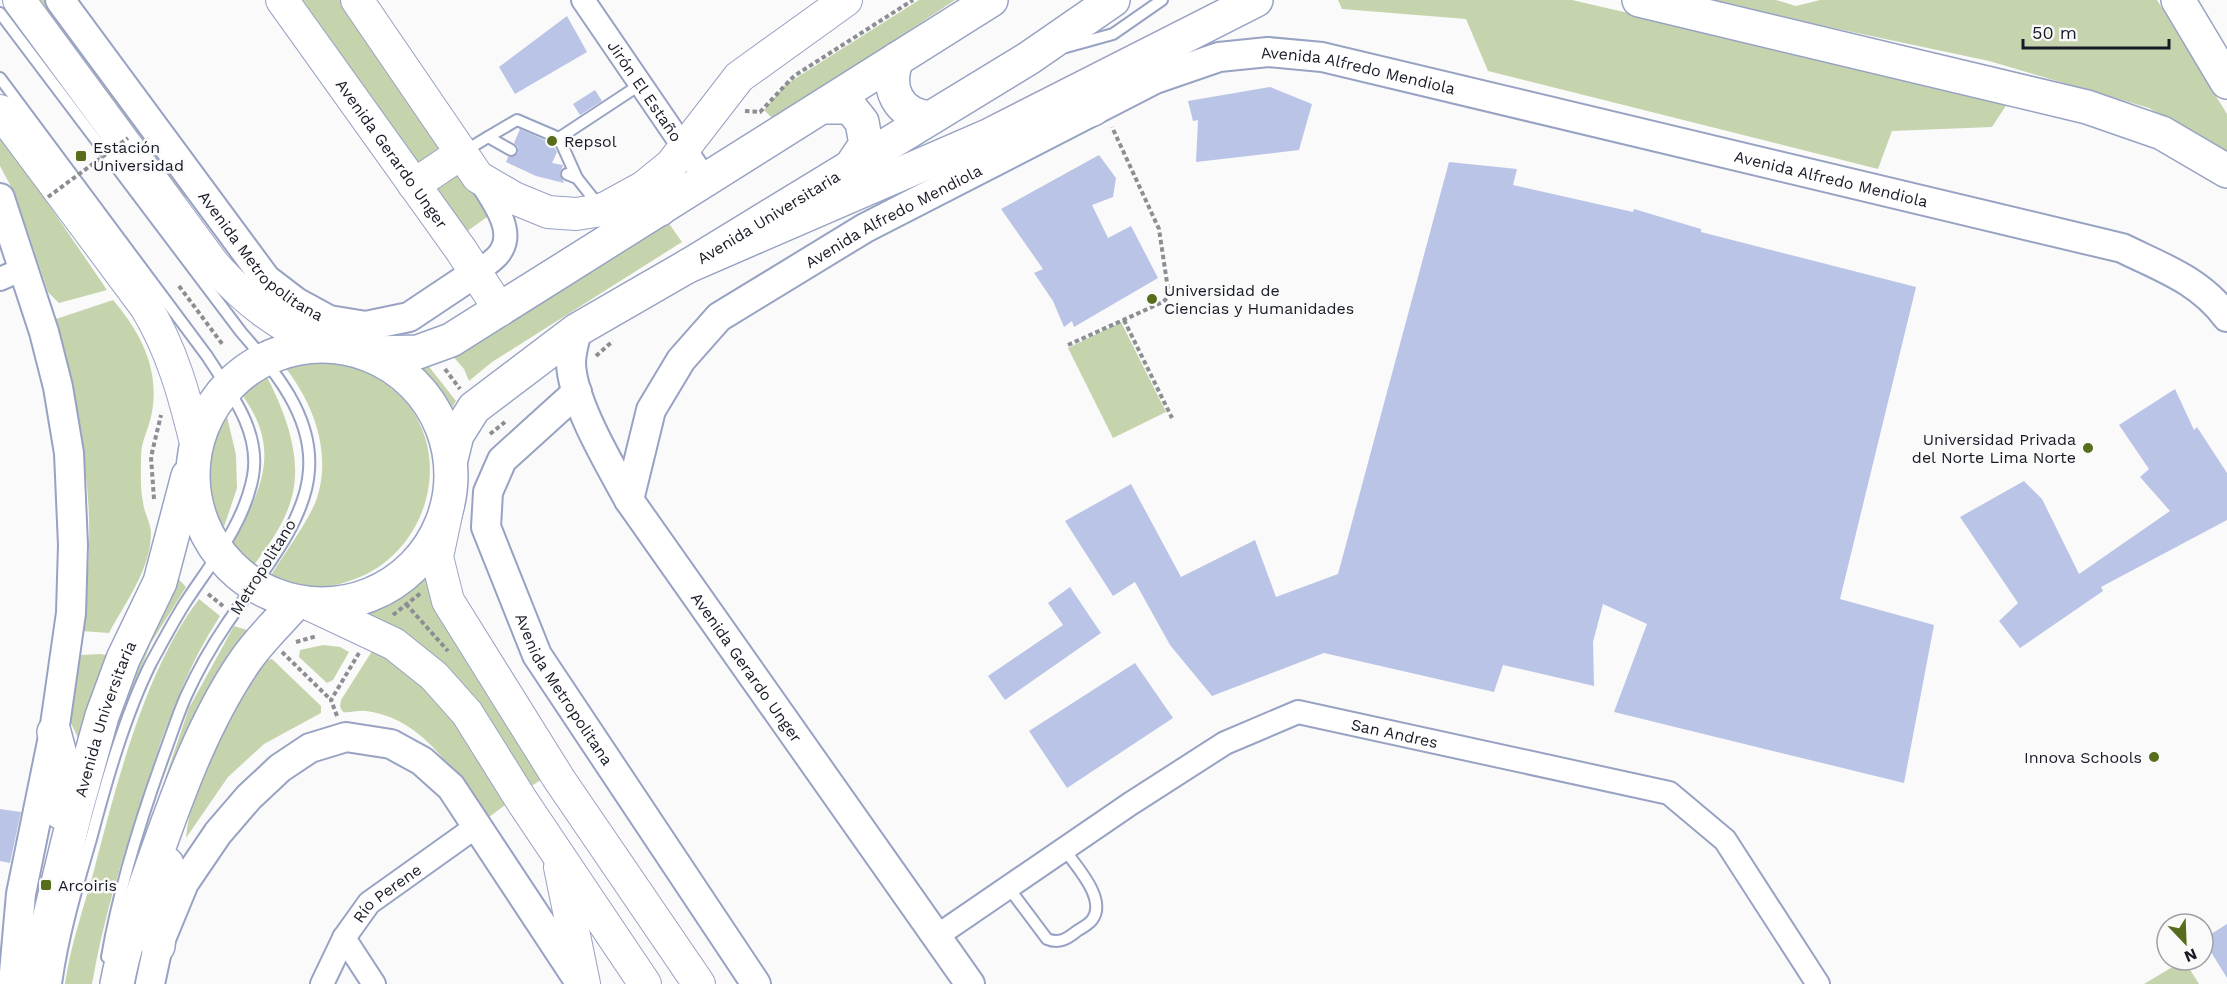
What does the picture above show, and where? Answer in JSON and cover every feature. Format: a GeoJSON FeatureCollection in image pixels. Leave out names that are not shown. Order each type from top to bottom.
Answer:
{"type":"FeatureCollection","features":[{"type":"Feature","properties":{"kind":"main road","name":"Avenida Metropolitana"},"geometry":{"type":"LineString","coordinates":[[19,0],[214,265],[242,296],[288,329],[323,346]]}},
{"type":"Feature","properties":{"kind":"main road","name":"Avenida Gerardo Unger"},"geometry":{"type":"LineString","coordinates":[[282,0],[500,310]]}},
{"type":"Feature","properties":{"kind":"main road"},"geometry":{"type":"LineString","coordinates":[[357,0],[469,165],[514,198],[548,212],[576,214],[602,210],[660,209]]}},
{"type":"Feature","properties":{"kind":"main road"},"geometry":{"type":"LineString","coordinates":[[602,210],[644,187],[670,165],[739,76],[846,0]]}},
{"type":"Feature","properties":{"kind":"main road"},"geometry":{"type":"LineString","coordinates":[[365,353],[406,354],[429,349],[500,310],[991,0]]}},
{"type":"Feature","properties":{"kind":"main road","name":"Avenida Universitaria"},"geometry":{"type":"LineString","coordinates":[[451,459],[458,435],[474,408],[577,330],[688,266],[1029,58],[1113,0]]}},
{"type":"Feature","properties":{"kind":"main road"},"geometry":{"type":"LineString","coordinates":[[688,266],[987,136],[1256,0]]}},
{"type":"Feature","properties":{"kind":"main road"},"geometry":{"type":"LineString","coordinates":[[1639,0],[2087,107],[2162,133],[2227,171]]}},
{"type":"Feature","properties":{"kind":"main road"},"geometry":{"type":"LineString","coordinates":[[2178,0],[2227,82]]}},
{"type":"Feature","properties":{"kind":"main road"},"geometry":{"type":"LineString","coordinates":[[897,59],[891,72],[891,82],[899,103],[913,115],[930,118]]}},
{"type":"Feature","properties":{"kind":"main road"},"geometry":{"type":"LineString","coordinates":[[822,107],[850,107],[862,122],[866,144],[852,165]]}},
{"type":"Feature","properties":{"kind":"main road"},"geometry":{"type":"LineString","coordinates":[[942,156],[996,142],[1097,107]]}},
{"type":"Feature","properties":{"kind":"main road"},"geometry":{"type":"LineString","coordinates":[[0,111],[146,307],[163,335],[179,376],[194,452],[195,497],[202,527],[219,554],[235,572],[253,586],[303,603],[387,640],[411,656],[434,676],[467,713],[556,852],[645,984]]}},
{"type":"Feature","properties":{"kind":"main road"},"geometry":{"type":"LineString","coordinates":[[414,185],[469,165]]}},
{"type":"Feature","properties":{"kind":"main road","name":"Avenida Universitaria"},"geometry":{"type":"LineString","coordinates":[[37,984],[43,944],[76,809],[102,716],[123,659],[159,582],[194,452],[208,413],[227,387],[245,371],[265,359],[293,349],[323,346],[365,353]]}},
{"type":"Feature","properties":{"kind":"main road"},"geometry":{"type":"LineString","coordinates":[[365,353],[397,369],[423,394],[442,425],[451,459],[448,505],[437,557],[448,602],[559,779],[699,984]]}},
{"type":"Feature","properties":{"kind":"main road"},"geometry":{"type":"LineString","coordinates":[[111,978],[175,802],[222,698],[258,642],[303,603],[346,602],[381,590],[412,568],[434,539],[448,505]]}},
{"type":"Feature","properties":{"kind":"main road"},"geometry":{"type":"LineString","coordinates":[[54,732],[66,777],[55,845],[57,890]]}},
{"type":"Feature","properties":{"kind":"main road"},"geometry":{"type":"LineString","coordinates":[[158,946],[175,802]]}},
{"type":"Feature","properties":{"kind":"main road"},"geometry":{"type":"LineString","coordinates":[[556,852],[582,984]]}},
{"type":"Feature","properties":{"kind":"street","name":"Avenida Metropolitana"},"geometry":{"type":"LineString","coordinates":[[60,0],[266,279],[296,302],[329,320],[366,326],[409,317],[475,273]]}},
{"type":"Feature","properties":{"kind":"street","name":"Jirón El Estaño"},"geometry":{"type":"LineString","coordinates":[[583,0],[706,180]]}},
{"type":"Feature","properties":{"kind":"street","name":"Avenida Alfredo Mendiola"},"geometry":{"type":"LineString","coordinates":[[630,500],[651,411],[681,360],[718,317],[865,228],[1097,107],[1155,79],[1219,57],[1268,52],[1322,57],[2122,248],[2193,282],[2214,301],[2227,317]]}},
{"type":"Feature","properties":{"kind":"street"},"geometry":{"type":"LineString","coordinates":[[469,165],[503,220],[506,237],[501,253],[475,273]]}},
{"type":"Feature","properties":{"kind":"street"},"geometry":{"type":"LineString","coordinates":[[0,198],[12,274],[49,354],[69,453],[73,545],[71,613],[54,732],[11,893],[9,930],[13,984]]}},
{"type":"Feature","properties":{"kind":"street","name":"Avenida Gerardo Unger"},"geometry":{"type":"LineString","coordinates":[[577,330],[571,362],[577,392],[607,459],[630,500],[970,984]]}},
{"type":"Feature","properties":{"kind":"street","name":"Avenida Metropolitana"},"geometry":{"type":"LineString","coordinates":[[577,392],[502,460],[488,492],[486,527],[537,655],[756,984]]}},
{"type":"Feature","properties":{"kind":"street","name":"San Andres"},"geometry":{"type":"LineString","coordinates":[[937,936],[1225,743],[1298,712],[1670,792],[1725,840],[1818,984]]}},
{"type":"Feature","properties":{"kind":"street"},"geometry":{"type":"LineString","coordinates":[[150,984],[158,946],[184,883],[218,833],[249,797],[280,768],[341,727],[391,744],[422,761],[451,787],[582,984]]}},
{"type":"Feature","properties":{"kind":"street","name":"Río Perene"},"geometry":{"type":"LineString","coordinates":[[322,984],[344,938],[369,903],[477,826]]}},
{"type":"Feature","properties":{"kind":"street"},"geometry":{"type":"LineString","coordinates":[[344,938],[374,984]]}},
{"type":"Feature","properties":{"kind":"lane"},"geometry":{"type":"LineString","coordinates":[[1029,58],[1113,34],[1162,0]]}},
{"type":"Feature","properties":{"kind":"lane","name":"Metropolitano"},"geometry":{"type":"LineString","coordinates":[[0,13],[241,332],[265,359],[306,428],[309,473],[300,507],[186,697],[147,801],[112,928],[111,978]]}},
{"type":"Feature","properties":{"kind":"lane"},"geometry":{"type":"LineString","coordinates":[[0,78],[207,356],[227,387],[246,424],[251,438],[254,465],[246,502],[234,529],[150,664],[110,770],[62,944],[56,984]]}},
{"type":"Feature","properties":{"kind":"lane"},"geometry":{"type":"LineString","coordinates":[[559,138],[641,84]]}},
{"type":"Feature","properties":{"kind":"lane"},"geometry":{"type":"LineString","coordinates":[[469,165],[488,137],[517,120],[559,138],[572,176],[602,210]]}},
{"type":"Feature","properties":{"kind":"lane"},"geometry":{"type":"LineString","coordinates":[[488,137],[511,150]]}},
{"type":"Feature","properties":{"kind":"lane"},"geometry":{"type":"LineString","coordinates":[[1008,887],[1047,939],[1055,942],[1067,939],[1092,920],[1096,911],[1090,888],[1064,849]]}},
{"type":"Feature","properties":{"kind":"path"},"geometry":{"type":"LineString","coordinates":[[1068,345],[1163,302],[1169,296],[1164,275],[1160,229],[1097,107]]}},
{"type":"Feature","properties":{"kind":"path"},"geometry":{"type":"LineString","coordinates":[[48,197],[128,138]]}},
{"type":"Feature","properties":{"kind":"path"},"geometry":{"type":"LineString","coordinates":[[179,286],[223,345]]}},
{"type":"Feature","properties":{"kind":"path"},"geometry":{"type":"LineString","coordinates":[[1124,320],[1172,418]]}},
{"type":"Feature","properties":{"kind":"path"},"geometry":{"type":"LineString","coordinates":[[207,356],[241,332]]}},
{"type":"Feature","properties":{"kind":"path"},"geometry":{"type":"LineString","coordinates":[[429,349],[474,408]]}},
{"type":"Feature","properties":{"kind":"path"},"geometry":{"type":"LineString","coordinates":[[155,510],[151,457],[162,413]]}},
{"type":"Feature","properties":{"kind":"path"},"geometry":{"type":"LineString","coordinates":[[198,584],[234,614]]}},
{"type":"Feature","properties":{"kind":"path"},"geometry":{"type":"LineString","coordinates":[[389,619],[423,591]]}},
{"type":"Feature","properties":{"kind":"path"},"geometry":{"type":"LineString","coordinates":[[321,636],[300,640],[281,651],[331,700],[341,727]]}},
{"type":"Feature","properties":{"kind":"path"},"geometry":{"type":"LineString","coordinates":[[331,700],[362,648]]}},
{"type":"Feature","properties":{"kind":"green space"},"geometry":{"type":"Polygon","coordinates":[[[37,0],[49,0],[195,203],[175,191],[37,0]]]}},
{"type":"Feature","properties":{"kind":"green space"},"geometry":{"type":"Polygon","coordinates":[[[294,0],[344,0],[485,193],[487,217],[466,232],[294,0]]]}},
{"type":"Feature","properties":{"kind":"green space"},"geometry":{"type":"Polygon","coordinates":[[[919,0],[955,0],[774,120],[764,110],[785,85],[919,0]]]}},
{"type":"Feature","properties":{"kind":"green space"},"geometry":{"type":"Polygon","coordinates":[[[1338,0],[1572,0],[2009,101],[1992,127],[1892,131],[1878,169],[1488,71],[1466,19],[1342,9],[1338,0]]]}},
{"type":"Feature","properties":{"kind":"green space"},"geometry":{"type":"Polygon","coordinates":[[[1702,0],[1776,0],[1796,6],[1820,0],[2157,0],[2227,114],[2227,154],[2149,108],[1989,61],[1702,0]]]}},
{"type":"Feature","properties":{"kind":"green space"},"geometry":{"type":"Polygon","coordinates":[[[0,133],[107,290],[59,303],[48,292],[15,194],[0,166],[0,133]]]}},
{"type":"Feature","properties":{"kind":"green space"},"geometry":{"type":"Polygon","coordinates":[[[663,215],[682,242],[492,362],[469,381],[464,369],[451,354],[663,215]]]}},
{"type":"Feature","properties":{"kind":"green space"},"geometry":{"type":"Polygon","coordinates":[[[113,300],[133,326],[147,354],[151,369],[153,400],[141,457],[141,491],[151,529],[150,546],[142,573],[109,633],[81,631],[89,555],[87,487],[75,402],[56,319],[113,300]]]}},
{"type":"Feature","properties":{"kind":"green space"},"geometry":{"type":"Polygon","coordinates":[[[1121,322],[1166,412],[1113,438],[1068,348],[1121,322]]]}},
{"type":"Feature","properties":{"kind":"green space"},"geometry":{"type":"Polygon","coordinates":[[[423,359],[456,401],[449,413],[433,388],[409,367],[423,359]]]}},
{"type":"Feature","properties":{"kind":"green space"},"geometry":{"type":"Polygon","coordinates":[[[309,360],[345,363],[383,382],[397,393],[409,406],[422,430],[429,455],[429,481],[424,506],[413,530],[398,550],[378,567],[355,579],[311,588],[296,586],[270,577],[308,517],[317,498],[321,481],[321,446],[317,428],[304,395],[284,366],[309,360]]]}},
{"type":"Feature","properties":{"kind":"green space"},"geometry":{"type":"Polygon","coordinates":[[[265,373],[279,402],[290,434],[295,467],[294,484],[284,518],[252,568],[230,549],[251,508],[263,470],[264,452],[261,432],[253,412],[239,391],[265,373]]]}},
{"type":"Feature","properties":{"kind":"green space"},"geometry":{"type":"Polygon","coordinates":[[[225,408],[236,455],[237,488],[221,536],[207,502],[203,472],[208,441],[225,408]]]}},
{"type":"Feature","properties":{"kind":"green space"},"geometry":{"type":"Polygon","coordinates":[[[428,565],[549,775],[528,788],[352,615],[388,599],[428,565]]]}},
{"type":"Feature","properties":{"kind":"green space"},"geometry":{"type":"Polygon","coordinates":[[[171,571],[186,587],[151,643],[88,799],[171,571]]]}},
{"type":"Feature","properties":{"kind":"green space"},"geometry":{"type":"Polygon","coordinates":[[[199,599],[220,616],[195,659],[158,751],[114,890],[92,984],[65,984],[77,929],[134,731],[162,660],[199,599]]]}},
{"type":"Feature","properties":{"kind":"green space"},"geometry":{"type":"Polygon","coordinates":[[[234,626],[247,630],[218,676],[153,822],[151,820],[189,708],[234,626]]]}},
{"type":"Feature","properties":{"kind":"green space"},"geometry":{"type":"Polygon","coordinates":[[[323,645],[340,647],[349,652],[333,680],[327,683],[299,657],[300,650],[323,645]]]}},
{"type":"Feature","properties":{"kind":"green space"},"geometry":{"type":"Polygon","coordinates":[[[374,648],[415,669],[512,800],[485,820],[463,785],[437,751],[422,737],[387,716],[366,711],[343,712],[340,707],[341,700],[374,648]]]}},
{"type":"Feature","properties":{"kind":"green space"},"geometry":{"type":"Polygon","coordinates":[[[81,655],[111,656],[80,742],[68,717],[81,655]]]}},
{"type":"Feature","properties":{"kind":"green space"},"geometry":{"type":"Polygon","coordinates":[[[272,659],[321,706],[321,713],[264,744],[228,777],[186,838],[189,816],[196,794],[214,750],[260,668],[266,660],[272,659]]]}},
{"type":"Feature","properties":{"kind":"green space"},"geometry":{"type":"Polygon","coordinates":[[[2164,972],[2192,972],[2199,984],[2144,984],[2164,972]]]}},
{"type":"Feature","properties":{"kind":"building"},"geometry":{"type":"Polygon","coordinates":[[[567,16],[587,52],[515,94],[499,67],[567,16]]]}},
{"type":"Feature","properties":{"kind":"building"},"geometry":{"type":"Polygon","coordinates":[[[1270,87],[1312,104],[1299,150],[1196,162],[1198,120],[1193,121],[1188,101],[1270,87]]]}},
{"type":"Feature","properties":{"kind":"building"},"geometry":{"type":"Polygon","coordinates":[[[595,90],[602,101],[580,115],[573,104],[595,90]]]}},
{"type":"Feature","properties":{"kind":"building"},"geometry":{"type":"Polygon","coordinates":[[[520,129],[553,144],[557,152],[552,163],[563,165],[560,174],[564,183],[536,176],[506,162],[508,157],[518,153],[518,147],[514,143],[520,129]]]}},
{"type":"Feature","properties":{"kind":"building"},"geometry":{"type":"Polygon","coordinates":[[[1099,155],[1116,178],[1113,197],[1092,205],[1108,238],[1131,226],[1158,278],[1074,327],[1072,321],[1064,327],[1053,301],[1034,273],[1043,269],[1001,209],[1099,155]]]}},
{"type":"Feature","properties":{"kind":"building"},"geometry":{"type":"Polygon","coordinates":[[[1449,162],[1517,169],[1513,185],[1633,212],[1634,209],[1701,229],[1701,232],[1916,287],[1840,599],[1934,625],[1904,783],[1614,712],[1647,624],[1603,604],[1593,642],[1594,686],[1503,665],[1494,692],[1324,653],[1212,696],[1170,645],[1135,582],[1113,596],[1065,521],[1131,484],[1181,577],[1255,540],[1276,597],[1338,574],[1449,162]]]}},
{"type":"Feature","properties":{"kind":"building"},"geometry":{"type":"Polygon","coordinates":[[[2175,389],[2194,430],[2197,427],[2227,473],[2227,520],[2101,587],[2103,591],[2020,648],[1999,621],[2018,603],[1960,517],[2024,481],[2042,499],[2079,574],[2170,511],[2140,477],[2149,469],[2119,425],[2175,389]]]}},
{"type":"Feature","properties":{"kind":"building"},"geometry":{"type":"Polygon","coordinates":[[[1070,587],[1101,633],[1005,700],[988,676],[1063,625],[1048,603],[1070,587]]]}},
{"type":"Feature","properties":{"kind":"building"},"geometry":{"type":"Polygon","coordinates":[[[1135,663],[1173,718],[1067,788],[1029,731],[1135,663]]]}},
{"type":"Feature","properties":{"kind":"building"},"geometry":{"type":"Polygon","coordinates":[[[0,809],[21,812],[10,863],[0,861],[0,809]]]}},
{"type":"Feature","properties":{"kind":"building"},"geometry":{"type":"Polygon","coordinates":[[[2227,924],[2227,978],[2215,958],[2215,932],[2227,924]]]}},
{"type":"Feature","properties":{"kind":"place","name":"Repsol"},"geometry":{"type":"Point","coordinates":[552,141]}},
{"type":"Feature","properties":{"kind":"place","name":"Estación Universidad"},"geometry":{"type":"Point","coordinates":[81,156]}},
{"type":"Feature","properties":{"kind":"place","name":"Universidad de Ciencias y Humanidades"},"geometry":{"type":"Point","coordinates":[1152,299]}},
{"type":"Feature","properties":{"kind":"place","name":"Universidad Privada del Norte Lima Norte"},"geometry":{"type":"Point","coordinates":[2088,448]}},
{"type":"Feature","properties":{"kind":"place","name":"Innova Schools"},"geometry":{"type":"Point","coordinates":[2154,757]}},
{"type":"Feature","properties":{"kind":"place","name":"Arcoiris"},"geometry":{"type":"Point","coordinates":[46,885]}}]}
